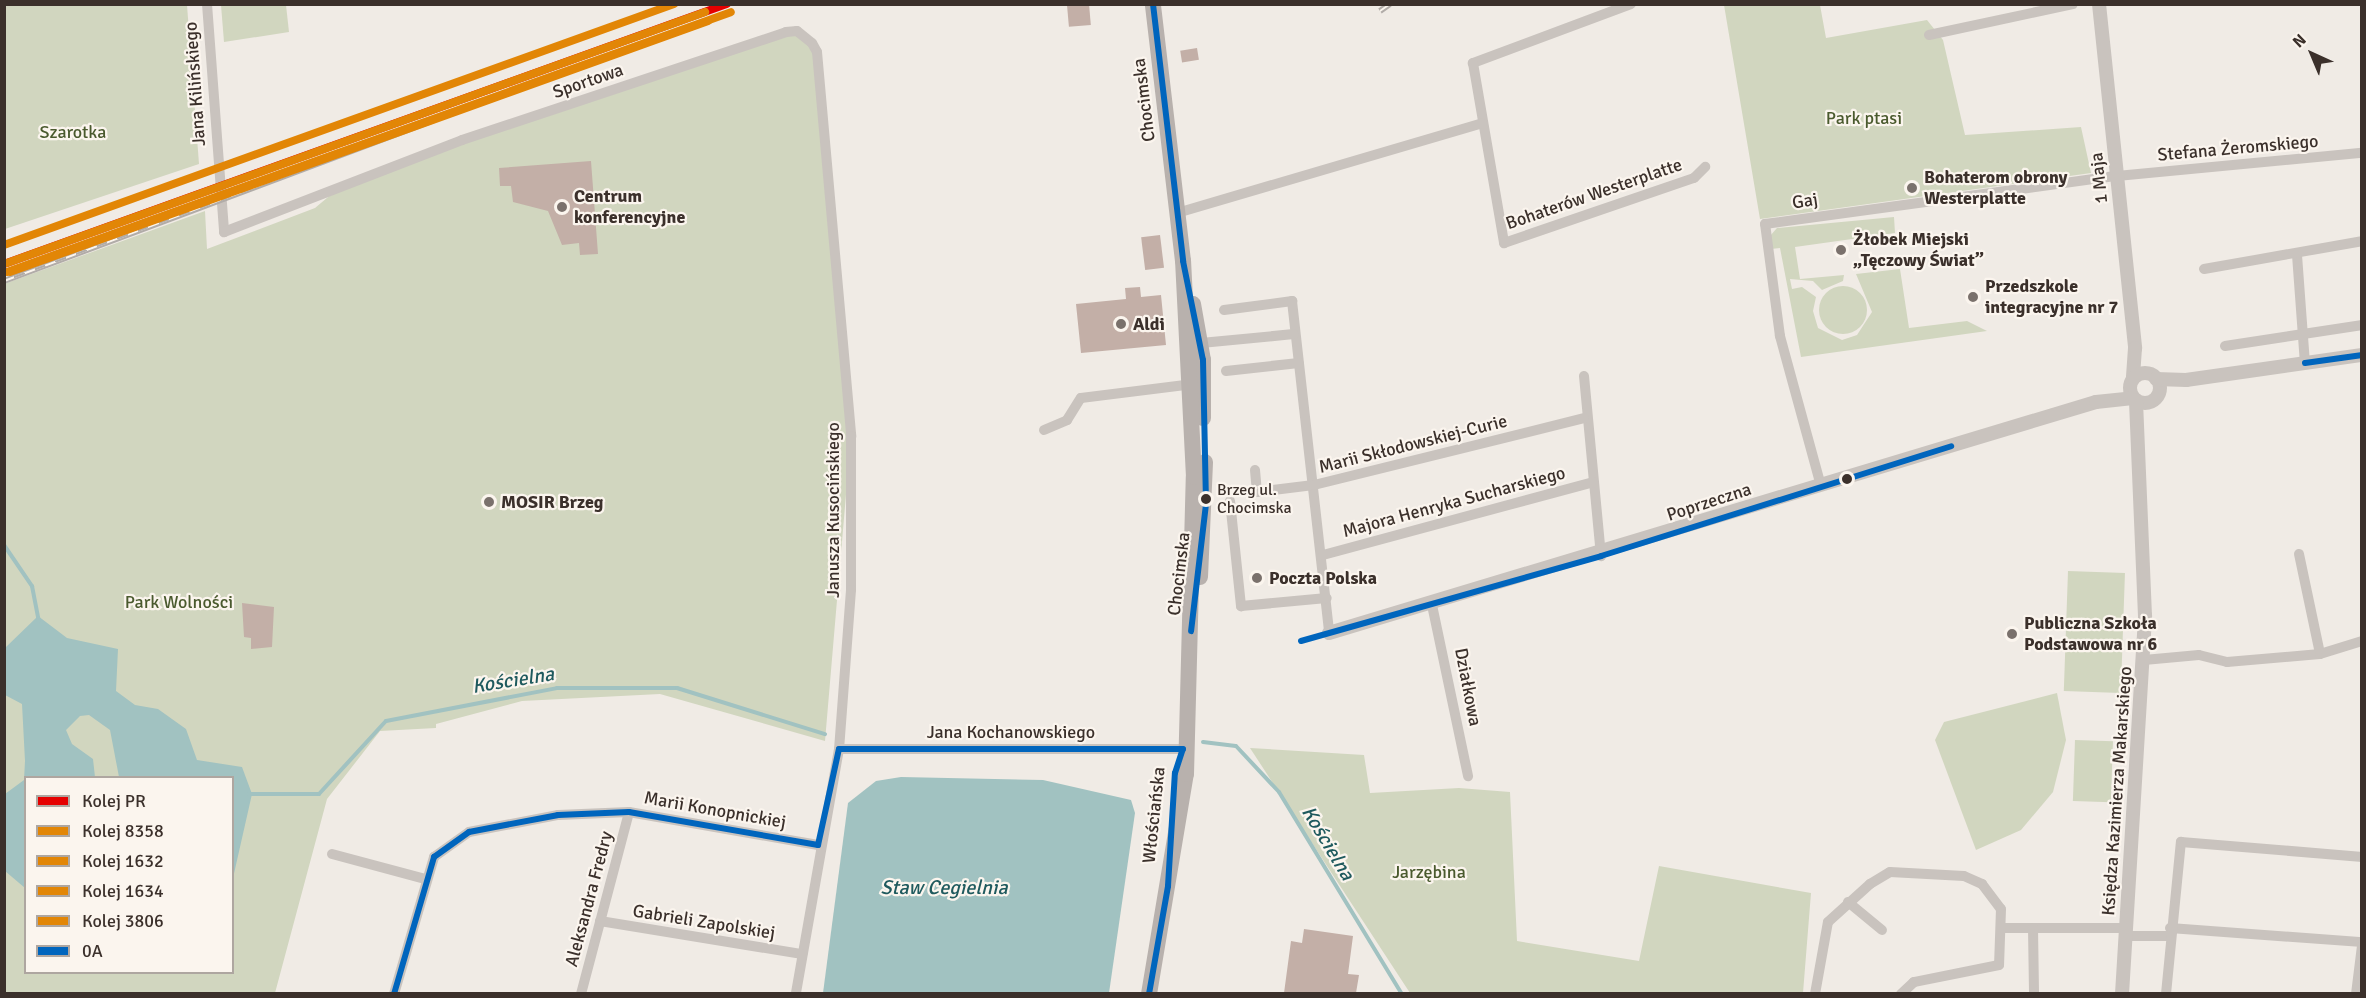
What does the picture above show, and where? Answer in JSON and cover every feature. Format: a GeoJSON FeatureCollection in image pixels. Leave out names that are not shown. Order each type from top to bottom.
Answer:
{"type":"FeatureCollection","features":[{"type":"Feature","properties":{"kind":"main road","name":"Chocimska"},"geometry":{"type":"LineString","coordinates":[[1153,4],[1183,261],[1206,504],[1191,631]]}},
{"type":"Feature","properties":{"kind":"main road","name":"Chocimska"},"geometry":{"type":"LineString","coordinates":[[1183,261],[1201,343],[1196,384]]}},
{"type":"Feature","properties":{"kind":"main road","name":"Włościańska"},"geometry":{"type":"LineString","coordinates":[[1149,993],[1168,886],[1175,773],[1183,749],[1191,631]]}},
{"type":"Feature","properties":{"kind":"street","name":"Jana Kilińskiego"},"geometry":{"type":"LineString","coordinates":[[207,4],[224,232]]}},
{"type":"Feature","properties":{"kind":"street","name":"Bohaterów Westerplatte"},"geometry":{"type":"LineString","coordinates":[[1631,4],[1473,63],[1504,243],[1694,178],[1705,167]]}},
{"type":"Feature","properties":{"kind":"street"},"geometry":{"type":"LineString","coordinates":[[1929,35],[2073,4]]}},
{"type":"Feature","properties":{"kind":"street","name":"1 Maja"},"geometry":{"type":"LineString","coordinates":[[2099,4],[2135,348],[2136,393]]}},
{"type":"Feature","properties":{"kind":"street","name":"Sportowa"},"geometry":{"type":"LineString","coordinates":[[224,232],[462,140],[797,31]]}},
{"type":"Feature","properties":{"kind":"street","name":"Janusza Kusocińskiego"},"geometry":{"type":"LineString","coordinates":[[796,993],[818,845],[839,749],[851,590],[851,436],[817,52],[797,31]]}},
{"type":"Feature","properties":{"kind":"street"},"geometry":{"type":"LineString","coordinates":[[1177,213],[1482,123]]}},
{"type":"Feature","properties":{"kind":"street","name":"Stefana Żeromskiego"},"geometry":{"type":"LineString","coordinates":[[2117,176],[2361,153]]}},
{"type":"Feature","properties":{"kind":"street","name":"Gaj"},"geometry":{"type":"LineString","coordinates":[[1821,486],[1780,336],[1765,224],[2117,176]]}},
{"type":"Feature","properties":{"kind":"street"},"geometry":{"type":"LineString","coordinates":[[2204,269],[2297,255],[2307,247],[2361,241]]}},
{"type":"Feature","properties":{"kind":"street"},"geometry":{"type":"LineString","coordinates":[[2297,255],[2305,363]]}},
{"type":"Feature","properties":{"kind":"street","name":"Marii Skłodowskiej-Curie"},"geometry":{"type":"LineString","coordinates":[[1224,310],[1292,301],[1294,334],[1314,485],[1584,418]]}},
{"type":"Feature","properties":{"kind":"street"},"geometry":{"type":"LineString","coordinates":[[2225,346],[2361,325]]}},
{"type":"Feature","properties":{"kind":"street"},"geometry":{"type":"LineString","coordinates":[[1201,343],[1294,334]]}},
{"type":"Feature","properties":{"kind":"street","name":"1 Maja"},"geometry":{"type":"LineString","coordinates":[[2135,348],[2153,376],[2160,393]]}},
{"type":"Feature","properties":{"kind":"street"},"geometry":{"type":"LineString","coordinates":[[2136,393],[2153,376],[2186,380],[2361,355]]}},
{"type":"Feature","properties":{"kind":"street"},"geometry":{"type":"LineString","coordinates":[[1226,370],[1299,363]]}},
{"type":"Feature","properties":{"kind":"street"},"geometry":{"type":"LineString","coordinates":[[1584,376],[1584,418],[1601,556]]}},
{"type":"Feature","properties":{"kind":"street"},"geometry":{"type":"LineString","coordinates":[[2136,393],[2160,393],[2186,380]]}},
{"type":"Feature","properties":{"kind":"street"},"geometry":{"type":"LineString","coordinates":[[1044,430],[1067,420],[1081,398],[1196,384]]}},
{"type":"Feature","properties":{"kind":"street","name":"Poprzeczna"},"geometry":{"type":"LineString","coordinates":[[1329,633],[1601,556],[2098,401],[2136,393]]}},
{"type":"Feature","properties":{"kind":"street","name":"Księdza Kazimierza Makarskiego"},"geometry":{"type":"LineString","coordinates":[[2122,993],[2144,660],[2140,433],[2136,393]]}},
{"type":"Feature","properties":{"kind":"street"},"geometry":{"type":"LineString","coordinates":[[1255,470],[1257,492],[1314,485]]}},
{"type":"Feature","properties":{"kind":"street","name":"Majora Henryka Sucharskiego"},"geometry":{"type":"LineString","coordinates":[[1323,555],[1593,482]]}},
{"type":"Feature","properties":{"kind":"street","name":"Majora Henryka Sucharskiego"},"geometry":{"type":"LineString","coordinates":[[1314,485],[1323,555],[1329,633]]}},
{"type":"Feature","properties":{"kind":"street"},"geometry":{"type":"LineString","coordinates":[[1230,501],[1241,606],[1327,598]]}},
{"type":"Feature","properties":{"kind":"street"},"geometry":{"type":"LineString","coordinates":[[2299,554],[2320,654]]}},
{"type":"Feature","properties":{"kind":"street","name":"Działkowa"},"geometry":{"type":"LineString","coordinates":[[1432,605],[1468,776]]}},
{"type":"Feature","properties":{"kind":"street"},"geometry":{"type":"LineString","coordinates":[[2144,660],[2199,655],[2227,662],[2320,654],[2361,641]]}},
{"type":"Feature","properties":{"kind":"street","name":"Jana Kochanowskiego"},"geometry":{"type":"LineString","coordinates":[[839,749],[1183,749]]}},
{"type":"Feature","properties":{"kind":"street","name":"Marii Konopnickiej"},"geometry":{"type":"LineString","coordinates":[[394,993],[425,879],[434,856],[469,832],[558,815],[629,812],[818,845]]}},
{"type":"Feature","properties":{"kind":"street","name":"Aleksandra Fredry"},"geometry":{"type":"LineString","coordinates":[[581,993],[629,812]]}},
{"type":"Feature","properties":{"kind":"street"},"geometry":{"type":"LineString","coordinates":[[2166,993],[2169,932],[2181,842],[2361,857]]}},
{"type":"Feature","properties":{"kind":"street"},"geometry":{"type":"LineString","coordinates":[[332,854],[425,879]]}},
{"type":"Feature","properties":{"kind":"street"},"geometry":{"type":"LineString","coordinates":[[1815,993],[1822,933],[1848,902],[1890,872],[1964,876],[1982,884],[1995,899],[2002,928],[1994,969],[1903,990]]}},
{"type":"Feature","properties":{"kind":"street"},"geometry":{"type":"LineString","coordinates":[[1848,902],[1882,930]]}},
{"type":"Feature","properties":{"kind":"street","name":"Gabrieli Zapolskiej"},"geometry":{"type":"LineString","coordinates":[[600,921],[802,954]]}},
{"type":"Feature","properties":{"kind":"street"},"geometry":{"type":"LineString","coordinates":[[2002,928],[2126,932]]}},
{"type":"Feature","properties":{"kind":"street"},"geometry":{"type":"LineString","coordinates":[[2033,928],[2034,993]]}},
{"type":"Feature","properties":{"kind":"street","name":"Księdza Kazimierza Makarskiego"},"geometry":{"type":"LineString","coordinates":[[2126,932],[2169,932],[2361,944],[2356,993]]}},
{"type":"Feature","properties":{"kind":"green space","name":"Szarotka"},"geometry":{"type":"Polygon","coordinates":[[[4,5],[187,5],[199,164],[5,229],[4,5]]]}},
{"type":"Feature","properties":{"kind":"green space"},"geometry":{"type":"Polygon","coordinates":[[[221,5],[286,5],[289,32],[224,42],[221,5]]]}},
{"type":"Feature","properties":{"kind":"green space","name":"Park ptasi"},"geometry":{"type":"Polygon","coordinates":[[[1724,5],[1820,5],[1826,38],[1927,20],[1943,40],[1965,135],[2081,127],[2091,173],[1760,219],[1724,5]]]}},
{"type":"Feature","properties":{"kind":"green space","name":"Park Wolności"},"geometry":{"type":"Polygon","coordinates":[[[797,31],[812,43],[851,436],[825,741],[660,694],[522,701],[436,724],[436,728],[380,731],[327,799],[275,993],[5,993],[4,284],[205,211],[207,249],[315,208],[346,182],[797,31]]]}},
{"type":"Feature","properties":{"kind":"green space"},"geometry":{"type":"Polygon","coordinates":[[[1894,217],[1895,233],[1795,247],[1800,279],[1844,275],[1843,281],[1822,290],[1813,281],[1790,279],[1792,289],[1802,287],[1816,297],[1813,311],[1818,328],[1842,340],[1857,335],[1872,312],[1856,274],[1900,269],[1909,328],[1967,321],[1987,331],[1801,357],[1780,248],[1771,249],[1770,236],[1777,228],[1894,217]]]}},
{"type":"Feature","properties":{"kind":"green space"},"geometry":{"type":"Polygon","coordinates":[[[1843,286],[1860,293],[1867,310],[1860,327],[1843,334],[1826,327],[1819,310],[1826,293],[1843,286]]]}},
{"type":"Feature","properties":{"kind":"green space"},"geometry":{"type":"Polygon","coordinates":[[[2068,571],[2125,573],[2121,693],[2064,691],[2068,571]]]}},
{"type":"Feature","properties":{"kind":"green space"},"geometry":{"type":"Polygon","coordinates":[[[2057,693],[2066,740],[2053,792],[2021,830],[1976,850],[1935,740],[1944,722],[2057,693]]]}},
{"type":"Feature","properties":{"kind":"green space"},"geometry":{"type":"Polygon","coordinates":[[[2075,740],[2113,741],[2111,802],[2073,801],[2075,740]]]}},
{"type":"Feature","properties":{"kind":"green space","name":"Jarzębina"},"geometry":{"type":"Polygon","coordinates":[[[1250,748],[1364,755],[1370,793],[1459,788],[1510,792],[1517,941],[1639,961],[1659,866],[1811,893],[1803,993],[1410,993],[1250,748]]]}},
{"type":"Feature","properties":{"kind":"water"},"geometry":{"type":"Polygon","coordinates":[[[38,616],[67,638],[118,649],[116,691],[135,705],[158,709],[186,729],[197,760],[242,767],[252,794],[234,874],[234,776],[119,776],[110,730],[89,715],[80,716],[66,730],[72,744],[93,759],[95,776],[24,776],[22,704],[5,695],[5,648],[38,616]]]}},
{"type":"Feature","properties":{"kind":"water","name":"Staw Cegielnia"},"geometry":{"type":"Polygon","coordinates":[[[901,777],[1043,780],[1131,800],[1135,813],[1109,993],[823,993],[848,803],[876,781],[901,777]]]}},
{"type":"Feature","properties":{"kind":"water"},"geometry":{"type":"Polygon","coordinates":[[[24,780],[24,887],[5,871],[5,794],[24,780]]]}},
{"type":"Feature","properties":{"kind":"building"},"geometry":{"type":"Polygon","coordinates":[[[1089,4],[1091,25],[1069,27],[1067,6],[1089,4]]]}},
{"type":"Feature","properties":{"kind":"building"},"geometry":{"type":"Polygon","coordinates":[[[1197,48],[1199,60],[1182,63],[1180,51],[1197,48]]]}},
{"type":"Feature","properties":{"kind":"building","name":"Centrum konferencyjne"},"geometry":{"type":"Polygon","coordinates":[[[591,161],[598,254],[580,255],[579,243],[562,245],[548,211],[513,202],[511,186],[500,186],[499,168],[591,161]]]}},
{"type":"Feature","properties":{"kind":"building"},"geometry":{"type":"Polygon","coordinates":[[[1160,235],[1164,268],[1145,270],[1141,237],[1160,235]]]}},
{"type":"Feature","properties":{"kind":"building","name":"Aldi"},"geometry":{"type":"Polygon","coordinates":[[[1140,287],[1141,297],[1161,295],[1166,345],[1081,353],[1076,304],[1126,299],[1125,288],[1140,287]]]}},
{"type":"Feature","properties":{"kind":"building"},"geometry":{"type":"Polygon","coordinates":[[[242,603],[274,607],[272,647],[251,649],[251,638],[244,637],[242,603]]]}},
{"type":"Feature","properties":{"kind":"building"},"geometry":{"type":"Polygon","coordinates":[[[1304,929],[1353,936],[1348,974],[1359,975],[1356,993],[1284,993],[1291,941],[1302,943],[1304,929]]]}},
{"type":"Feature","properties":{"kind":"waterway","name":"Kościelna"},"geometry":{"type":"LineString","coordinates":[[4,545],[32,586],[39,621]]}},
{"type":"Feature","properties":{"kind":"waterway","name":"Kościelna"},"geometry":{"type":"LineString","coordinates":[[249,794],[319,794],[386,721],[557,688],[677,688],[825,734]]}},
{"type":"Feature","properties":{"kind":"waterway","name":"Kościelna"},"geometry":{"type":"LineString","coordinates":[[1203,742],[1236,746],[1279,792],[1402,994]]}},
{"type":"Feature","properties":{"kind":"railway"},"geometry":{"type":"LineString","coordinates":[[1380,11],[1390,4]]}},
{"type":"Feature","properties":{"kind":"railway"},"geometry":{"type":"LineString","coordinates":[[315,133],[431,91]]}},
{"type":"Feature","properties":{"kind":"railway"},"geometry":{"type":"LineString","coordinates":[[4,281],[434,120]]}},
{"type":"Feature","properties":{"kind":"rail line","name":"1634"},"geometry":{"type":"LineString","coordinates":[[4,245],[674,4]]}},
{"type":"Feature","properties":{"kind":"rail line","name":"PR"},"geometry":{"type":"LineString","coordinates":[[4,264],[727,4]]}},
{"type":"Feature","properties":{"kind":"rail line","name":"1632"},"geometry":{"type":"LineString","coordinates":[[7,263],[705,12]]}},
{"type":"Feature","properties":{"kind":"rail line","name":"8358"},"geometry":{"type":"LineString","coordinates":[[7,272],[731,12]]}},
{"type":"Feature","properties":{"kind":"rail line","name":"3806"},"geometry":{"type":"LineString","coordinates":[[10,272],[708,21]]}},
{"type":"Feature","properties":{"kind":"transit line","name":"0A"},"geometry":{"type":"LineString","coordinates":[[1153,4],[1183,261],[1203,360],[1206,504],[1191,631]]}},
{"type":"Feature","properties":{"kind":"transit line","name":"0A"},"geometry":{"type":"LineString","coordinates":[[2305,363],[2362,355]]}},
{"type":"Feature","properties":{"kind":"transit line","name":"0A"},"geometry":{"type":"LineString","coordinates":[[1301,641],[1601,556],[1951,446]]}},
{"type":"Feature","properties":{"kind":"transit line","name":"0A"},"geometry":{"type":"LineString","coordinates":[[839,749],[1183,749]]}},
{"type":"Feature","properties":{"kind":"transit line","name":"0A"},"geometry":{"type":"LineString","coordinates":[[818,845],[839,749]]}},
{"type":"Feature","properties":{"kind":"transit line","name":"0A"},"geometry":{"type":"LineString","coordinates":[[1149,994],[1168,886],[1175,773],[1183,749]]}},
{"type":"Feature","properties":{"kind":"transit line","name":"0A"},"geometry":{"type":"LineString","coordinates":[[394,994],[434,857],[469,832],[558,815],[629,812],[818,845]]}},
{"type":"Feature","properties":{"kind":"place","name":"Bohaterom obrony Westerplatte"},"geometry":{"type":"Point","coordinates":[1912,188]}},
{"type":"Feature","properties":{"kind":"place","name":"Centrum konferencyjne"},"geometry":{"type":"Point","coordinates":[562,207]}},
{"type":"Feature","properties":{"kind":"place","name":"Żłobek Miejski „Tęczowy Świat”"},"geometry":{"type":"Point","coordinates":[1841,250]}},
{"type":"Feature","properties":{"kind":"place","name":"Przedszkole integracyjne nr 7"},"geometry":{"type":"Point","coordinates":[1973,297]}},
{"type":"Feature","properties":{"kind":"place","name":"Aldi"},"geometry":{"type":"Point","coordinates":[1121,324]}},
{"type":"Feature","properties":{"kind":"place","name":"Brzeg ul. Chocimska"},"geometry":{"type":"Point","coordinates":[1206,499]}},
{"type":"Feature","properties":{"kind":"place","name":"MOSIR Brzeg"},"geometry":{"type":"Point","coordinates":[489,502]}},
{"type":"Feature","properties":{"kind":"place","name":"Poczta Polska"},"geometry":{"type":"Point","coordinates":[1257,578]}},
{"type":"Feature","properties":{"kind":"place","name":"Publiczna Szkoła Podstawowa nr 6"},"geometry":{"type":"Point","coordinates":[2012,634]}}]}
